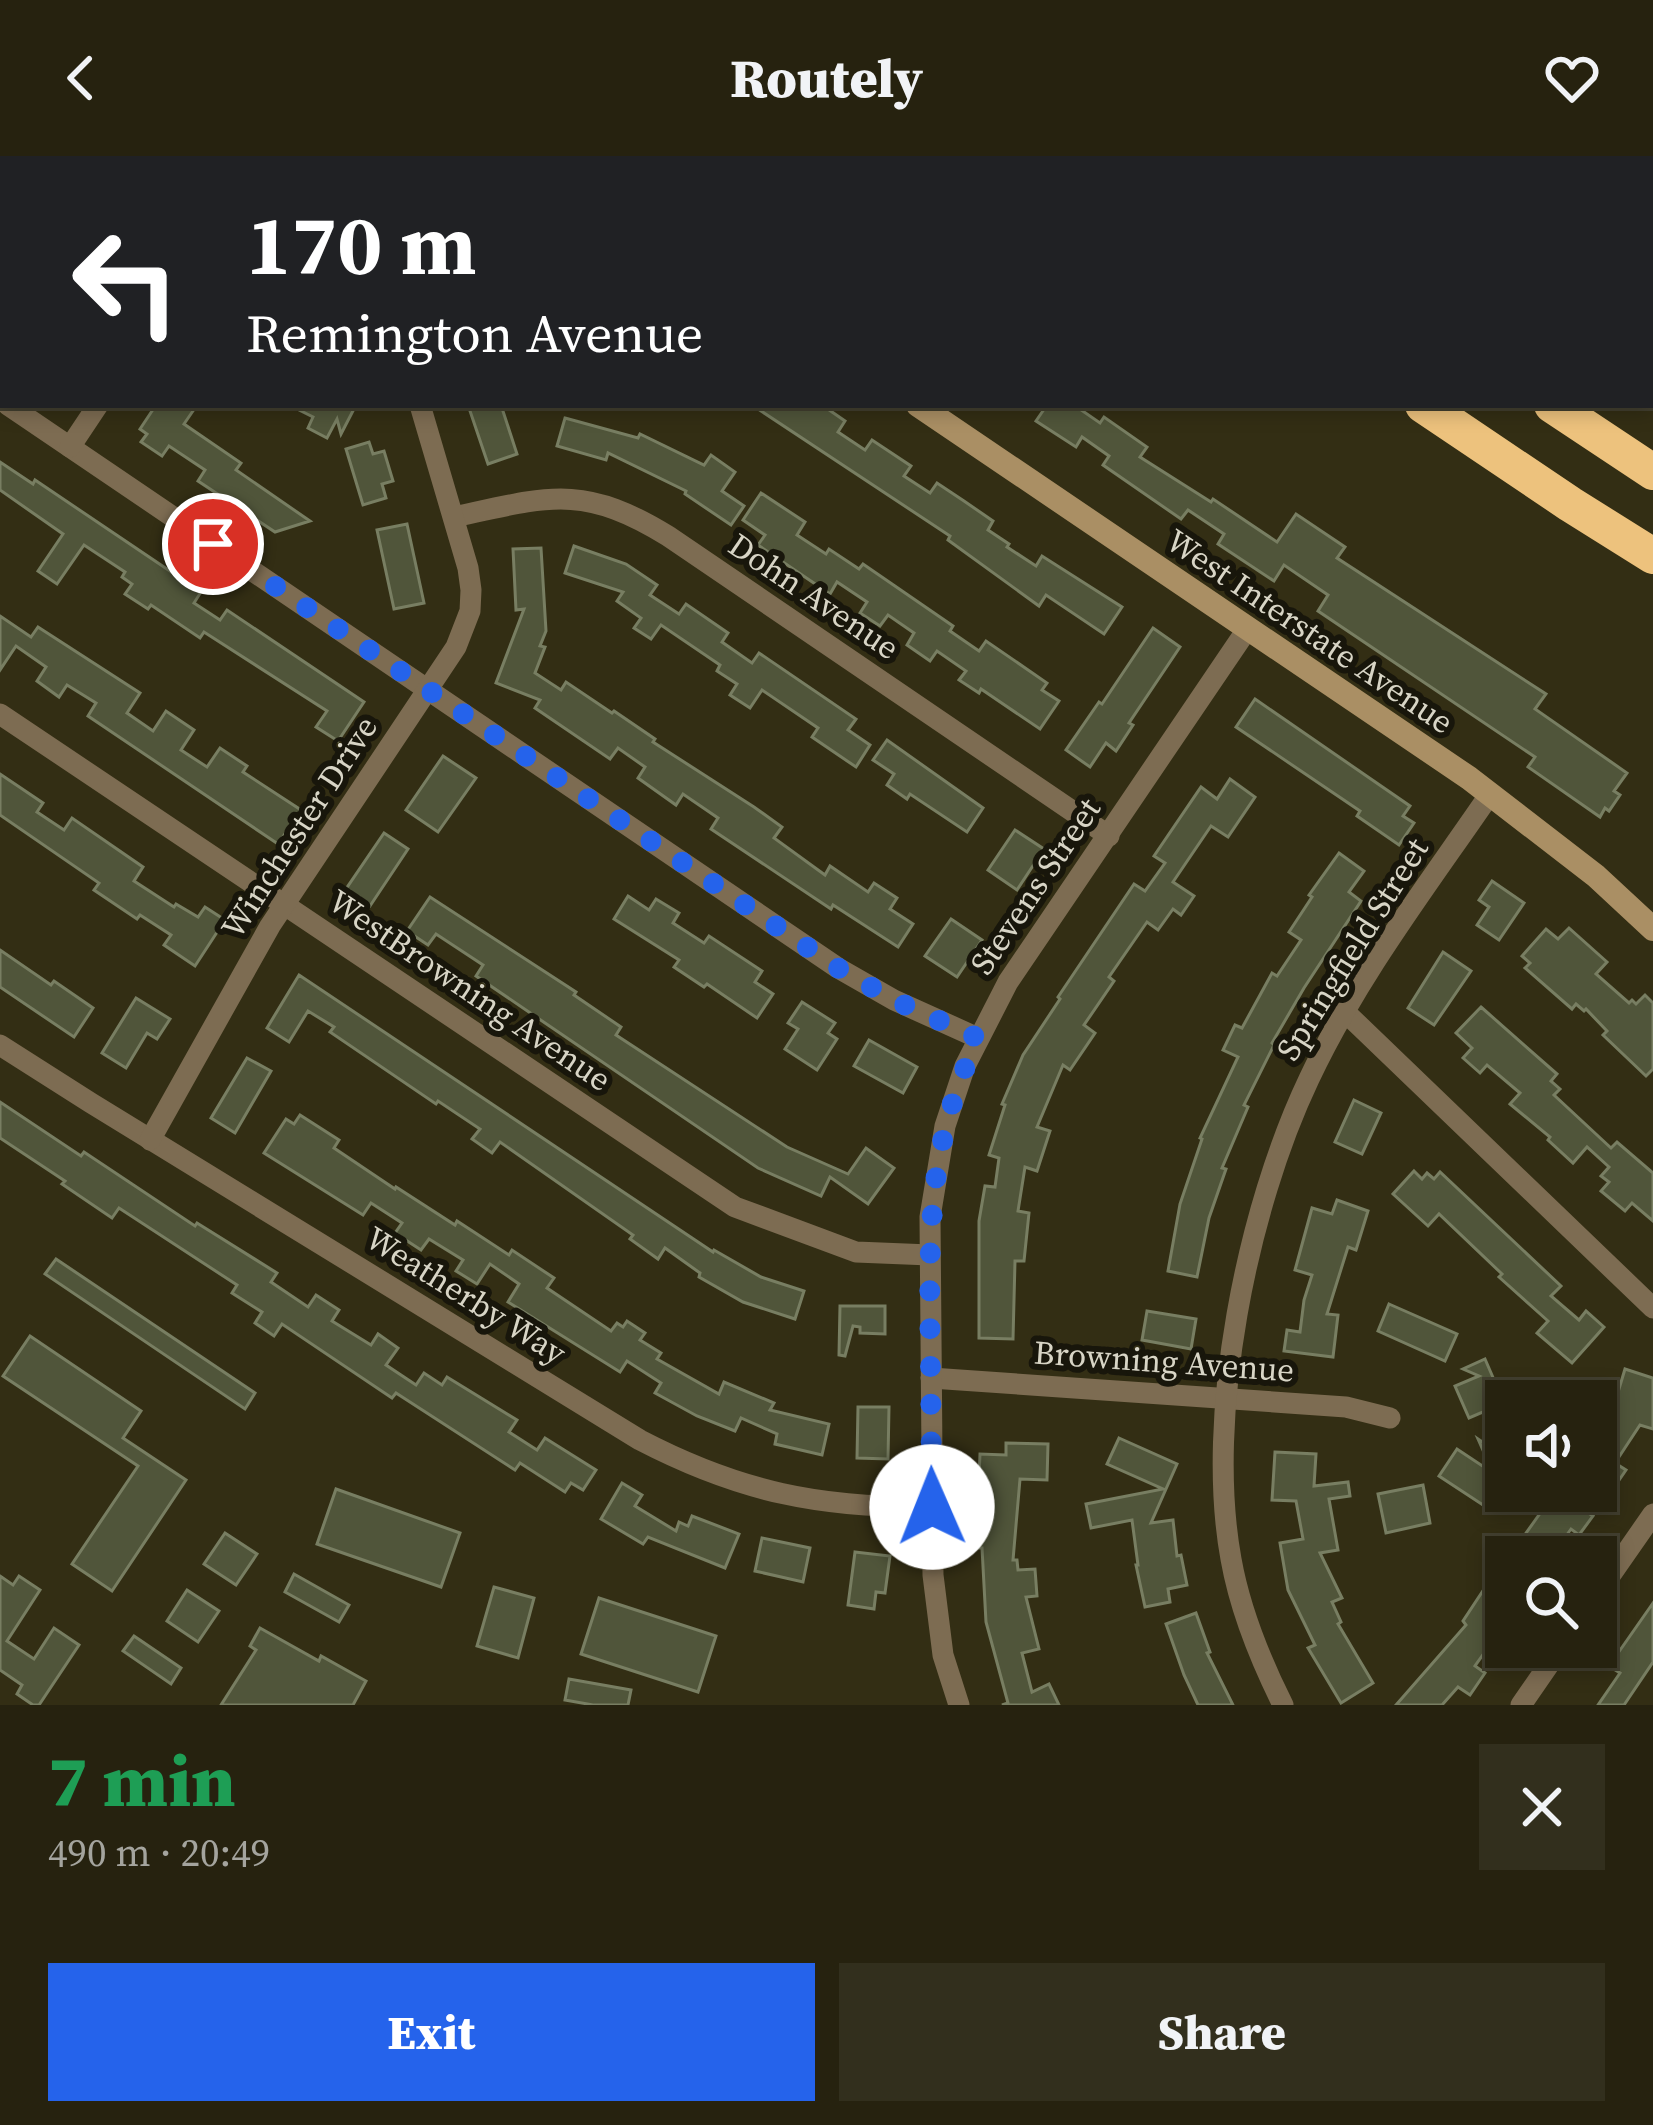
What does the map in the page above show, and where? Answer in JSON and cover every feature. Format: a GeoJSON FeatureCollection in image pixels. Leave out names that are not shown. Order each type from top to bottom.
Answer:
{"type":"FeatureCollection","features":[{"type":"Feature","properties":{"kind":"highway"},"geometry":{"type":"LineString","coordinates":[[1427,408],[1653,556]]}},
{"type":"Feature","properties":{"kind":"highway"},"geometry":{"type":"LineString","coordinates":[[1557,408],[1653,472]]}},
{"type":"Feature","properties":{"kind":"street"},"geometry":{"type":"LineString","coordinates":[[13,408],[838,968],[978,1038]]}},
{"type":"Feature","properties":{"kind":"street"},"geometry":{"type":"LineString","coordinates":[[70,447],[96,408]]}},
{"type":"Feature","properties":{"kind":"street","name":"Winchester Drive"},"geometry":{"type":"LineString","coordinates":[[150,1140],[284,904],[456,647],[470,611],[468,568],[421,408]]}},
{"type":"Feature","properties":{"kind":"street","name":"West Interstate Avenue"},"geometry":{"type":"LineString","coordinates":[[922,408],[1490,794],[1596,876],[1653,929]]}},
{"type":"Feature","properties":{"kind":"street","name":"Dohn Avenue"},"geometry":{"type":"LineString","coordinates":[[454,517],[542,498],[595,502],[622,511],[668,536],[1109,836]]}},
{"type":"Feature","properties":{"kind":"street","name":"Stevens Street"},"geometry":{"type":"LineString","coordinates":[[959,1705],[934,1600],[932,1507],[932,1203],[953,1097],[1008,982],[1248,628]]}},
{"type":"Feature","properties":{"kind":"street","name":"WestBrowning Avenue"},"geometry":{"type":"LineString","coordinates":[[0,714],[735,1207],[856,1252],[930,1255]]}},
{"type":"Feature","properties":{"kind":"street","name":"Springfield Street"},"geometry":{"type":"LineString","coordinates":[[1283,1705],[1256,1646],[1231,1558],[1223,1502],[1226,1397],[1246,1277],[1270,1177],[1309,1078],[1346,1012],[1490,794]]}},
{"type":"Feature","properties":{"kind":"street"},"geometry":{"type":"LineString","coordinates":[[1346,1012],[1653,1308]]}},
{"type":"Feature","properties":{"kind":"street","name":"Weatherby Way"},"geometry":{"type":"LineString","coordinates":[[0,1045],[640,1440],[680,1460],[748,1486],[804,1500],[932,1507]]}},
{"type":"Feature","properties":{"kind":"street","name":"Browning Avenue"},"geometry":{"type":"LineString","coordinates":[[931,1378],[1346,1407],[1390,1418]]}},
{"type":"Feature","properties":{"kind":"street"},"geometry":{"type":"LineString","coordinates":[[1617,1566],[1653,1514]]}},
{"type":"Feature","properties":{"kind":"street"},"geometry":{"type":"LineString","coordinates":[[1521,1705],[1547,1668]]}},
{"type":"Feature","properties":{"kind":"building"},"geometry":{"type":"Polygon","coordinates":[[[154,408],[195,408],[184,424],[241,463],[236,470],[310,521],[275,532],[198,481],[205,470],[169,446],[162,456],[141,442],[147,434],[140,429],[154,408]]]}},
{"type":"Feature","properties":{"kind":"building"},"geometry":{"type":"Polygon","coordinates":[[[295,408],[354,408],[341,434],[337,419],[327,438],[308,428],[313,417],[295,408]]]}},
{"type":"Feature","properties":{"kind":"building"},"geometry":{"type":"Polygon","coordinates":[[[469,408],[502,408],[517,454],[488,464],[469,408]]]}},
{"type":"Feature","properties":{"kind":"building"},"geometry":{"type":"Polygon","coordinates":[[[757,408],[826,408],[845,421],[838,432],[865,450],[872,440],[911,466],[904,476],[930,493],[937,483],[993,521],[988,530],[1007,547],[1036,566],[1042,556],[1122,607],[1104,634],[1046,595],[1039,606],[948,540],[950,536],[757,408]]]}},
{"type":"Feature","properties":{"kind":"building"},"geometry":{"type":"Polygon","coordinates":[[[1045,408],[1078,408],[1100,423],[1104,417],[1147,447],[1140,457],[1277,542],[1296,514],[1345,547],[1337,558],[1546,694],[1535,709],[1627,773],[1614,791],[1620,795],[1600,817],[1528,767],[1535,757],[1318,611],[1328,595],[1284,565],[1274,581],[1218,544],[1224,534],[1188,510],[1181,519],[1103,465],[1109,456],[1082,437],[1076,447],[1036,421],[1045,408]]]}},
{"type":"Feature","properties":{"kind":"building"},"geometry":{"type":"Polygon","coordinates":[[[565,418],[638,438],[640,434],[704,465],[711,455],[735,472],[722,491],[744,506],[731,525],[686,491],[608,453],[606,460],[557,446],[565,418]]]}},
{"type":"Feature","properties":{"kind":"building"},"geometry":{"type":"Polygon","coordinates":[[[369,442],[373,454],[384,451],[393,481],[382,484],[386,498],[363,505],[346,449],[369,442]]]}},
{"type":"Feature","properties":{"kind":"building"},"geometry":{"type":"Polygon","coordinates":[[[0,462],[33,484],[35,480],[201,592],[194,603],[220,620],[227,610],[364,702],[338,741],[316,727],[327,711],[204,632],[200,638],[151,605],[148,609],[125,594],[132,584],[122,577],[125,572],[84,545],[57,584],[38,571],[63,534],[0,490],[0,462]]]}},
{"type":"Feature","properties":{"kind":"building"},"geometry":{"type":"Polygon","coordinates":[[[761,493],[805,522],[797,535],[859,569],[863,564],[953,626],[950,631],[979,651],[986,641],[1047,683],[1042,690],[1059,701],[1040,729],[981,689],[979,693],[959,680],[966,671],[937,651],[930,661],[907,645],[914,633],[888,615],[880,626],[860,613],[867,602],[837,582],[830,594],[758,545],[765,535],[743,520],[761,493]]]}},
{"type":"Feature","properties":{"kind":"building"},"geometry":{"type":"Polygon","coordinates":[[[407,524],[424,603],[394,609],[377,530],[407,524]]]}},
{"type":"Feature","properties":{"kind":"building"},"geometry":{"type":"Polygon","coordinates":[[[574,546],[626,564],[657,585],[650,595],[679,614],[686,604],[728,633],[722,642],[752,663],[759,653],[856,719],[848,730],[870,745],[856,767],[812,737],[818,728],[762,690],[750,708],[730,695],[737,684],[717,671],[720,665],[661,625],[651,639],[634,628],[641,618],[617,601],[623,592],[565,573],[574,546]]]}},
{"type":"Feature","properties":{"kind":"building"},"geometry":{"type":"Polygon","coordinates":[[[541,548],[546,631],[535,673],[561,690],[566,682],[614,711],[754,807],[782,827],[774,838],[825,875],[830,866],[868,892],[874,883],[897,898],[890,909],[913,924],[898,947],[833,905],[831,909],[711,829],[718,818],[683,794],[676,805],[638,778],[645,767],[618,748],[610,759],[535,708],[540,700],[496,683],[524,609],[516,610],[513,549],[541,548]]]}},
{"type":"Feature","properties":{"kind":"building"},"geometry":{"type":"Polygon","coordinates":[[[0,616],[31,637],[38,627],[140,693],[127,713],[153,731],[166,711],[194,730],[181,750],[207,767],[220,748],[247,766],[243,772],[301,810],[278,844],[88,716],[96,703],[67,685],[59,697],[37,681],[46,667],[16,646],[0,670],[0,616]]]}},
{"type":"Feature","properties":{"kind":"building"},"geometry":{"type":"Polygon","coordinates":[[[1153,628],[1180,647],[1129,723],[1133,725],[1116,751],[1106,743],[1090,767],[1066,750],[1153,628]]]}},
{"type":"Feature","properties":{"kind":"building"},"geometry":{"type":"Polygon","coordinates":[[[1255,699],[1410,806],[1403,816],[1414,823],[1399,845],[1357,816],[1360,811],[1236,727],[1255,699]]]}},
{"type":"Feature","properties":{"kind":"building"},"geometry":{"type":"Polygon","coordinates":[[[887,740],[983,808],[967,832],[910,794],[907,799],[887,785],[894,774],[873,760],[887,740]]]}},
{"type":"Feature","properties":{"kind":"building"},"geometry":{"type":"Polygon","coordinates":[[[443,756],[476,778],[438,832],[406,810],[443,756]]]}},
{"type":"Feature","properties":{"kind":"building"},"geometry":{"type":"Polygon","coordinates":[[[0,774],[43,803],[37,812],[64,830],[72,818],[143,867],[134,881],[174,907],[198,917],[205,907],[225,920],[195,966],[164,945],[171,935],[94,890],[99,883],[0,815],[0,774]]]}},
{"type":"Feature","properties":{"kind":"building"},"geometry":{"type":"Polygon","coordinates":[[[1230,779],[1255,797],[1228,837],[1211,826],[1173,882],[1194,896],[1181,915],[1173,909],[1158,930],[1147,922],[1109,977],[1114,981],[1084,1025],[1095,1033],[1070,1070],[1063,1065],[1037,1127],[1050,1131],[1037,1171],[1025,1167],[1018,1211],[1029,1213],[1024,1261],[1015,1261],[1013,1339],[979,1338],[979,1221],[985,1186],[995,1187],[999,1158],[989,1155],[1002,1104],[1023,1055],[1134,884],[1145,891],[1165,863],[1154,856],[1201,787],[1217,799],[1230,779]]]}},
{"type":"Feature","properties":{"kind":"building"},"geometry":{"type":"Polygon","coordinates":[[[1015,830],[1044,849],[1017,890],[988,870],[1015,830]]]}},
{"type":"Feature","properties":{"kind":"building"},"geometry":{"type":"Polygon","coordinates":[[[384,833],[408,849],[370,906],[346,889],[384,833]]]}},
{"type":"Feature","properties":{"kind":"building"},"geometry":{"type":"Polygon","coordinates":[[[1339,853],[1364,871],[1349,892],[1361,901],[1272,1043],[1244,1105],[1248,1107],[1222,1168],[1226,1169],[1209,1218],[1197,1277],[1168,1271],[1180,1204],[1200,1138],[1238,1057],[1223,1050],[1235,1025],[1242,1028],[1272,973],[1277,976],[1301,940],[1289,932],[1339,853]]]}},
{"type":"Feature","properties":{"kind":"building"},"geometry":{"type":"Polygon","coordinates":[[[1492,881],[1524,903],[1499,940],[1477,925],[1489,907],[1479,900],[1492,881]]]}},
{"type":"Feature","properties":{"kind":"building"},"geometry":{"type":"Polygon","coordinates":[[[628,896],[649,910],[656,899],[679,913],[673,923],[704,943],[709,936],[762,971],[755,982],[773,994],[757,1018],[674,967],[679,960],[614,919],[628,896]]]}},
{"type":"Feature","properties":{"kind":"building"},"geometry":{"type":"Polygon","coordinates":[[[430,897],[576,992],[621,1027],[616,1035],[787,1147],[848,1174],[866,1148],[894,1168],[868,1204],[830,1177],[821,1196],[758,1168],[476,976],[483,965],[436,934],[428,945],[407,931],[430,897]]]}},
{"type":"Feature","properties":{"kind":"building"},"geometry":{"type":"Polygon","coordinates":[[[951,919],[982,940],[957,977],[925,956],[951,919]]]}},
{"type":"Feature","properties":{"kind":"building"},"geometry":{"type":"Polygon","coordinates":[[[1569,928],[1607,962],[1596,974],[1629,1003],[1636,1004],[1645,995],[1653,1003],[1653,1069],[1646,1076],[1603,1035],[1607,1031],[1586,1009],[1576,1004],[1572,1009],[1525,968],[1530,963],[1522,956],[1546,929],[1558,939],[1569,928]]]}},
{"type":"Feature","properties":{"kind":"building"},"geometry":{"type":"Polygon","coordinates":[[[0,950],[93,1008],[74,1037],[0,987],[0,950]]]}},
{"type":"Feature","properties":{"kind":"building"},"geometry":{"type":"Polygon","coordinates":[[[1443,952],[1471,971],[1434,1025],[1408,1008],[1443,952]]]}},
{"type":"Feature","properties":{"kind":"building"},"geometry":{"type":"Polygon","coordinates":[[[299,975],[713,1252],[761,1277],[804,1291],[795,1319],[743,1302],[699,1277],[700,1273],[665,1248],[658,1259],[630,1239],[633,1235],[500,1142],[492,1153],[472,1139],[480,1129],[330,1032],[334,1027],[308,1011],[289,1042],[267,1028],[299,975]]]}},
{"type":"Feature","properties":{"kind":"building"},"geometry":{"type":"Polygon","coordinates":[[[136,998],[170,1019],[157,1039],[147,1033],[126,1068],[102,1053],[136,998]]]}},
{"type":"Feature","properties":{"kind":"building"},"geometry":{"type":"Polygon","coordinates":[[[802,1002],[835,1023],[828,1033],[837,1039],[817,1070],[785,1049],[798,1029],[788,1023],[802,1002]]]}},
{"type":"Feature","properties":{"kind":"building"},"geometry":{"type":"Polygon","coordinates":[[[1481,1007],[1557,1074],[1551,1081],[1560,1089],[1554,1095],[1611,1148],[1617,1142],[1653,1173],[1653,1221],[1632,1203],[1625,1211],[1601,1191],[1609,1182],[1601,1176],[1609,1167],[1587,1147],[1573,1163],[1510,1104],[1520,1093],[1487,1065],[1480,1073],[1463,1058],[1472,1048],[1456,1033],[1481,1007]]]}},
{"type":"Feature","properties":{"kind":"building"},"geometry":{"type":"Polygon","coordinates":[[[869,1040],[917,1067],[903,1093],[854,1066],[869,1040]]]}},
{"type":"Feature","properties":{"kind":"building"},"geometry":{"type":"Polygon","coordinates":[[[247,1058],[271,1071],[235,1133],[211,1118],[247,1058]]]}},
{"type":"Feature","properties":{"kind":"building"},"geometry":{"type":"Polygon","coordinates":[[[1354,1100],[1381,1113],[1362,1154],[1335,1142],[1354,1100]]]}},
{"type":"Feature","properties":{"kind":"building"},"geometry":{"type":"Polygon","coordinates":[[[0,1102],[277,1273],[271,1282],[308,1307],[316,1295],[339,1310],[332,1321],[371,1345],[378,1334],[398,1348],[386,1365],[416,1385],[424,1373],[442,1385],[447,1377],[517,1420],[509,1432],[537,1450],[545,1438],[596,1470],[583,1490],[571,1483],[565,1492],[520,1463],[515,1470],[396,1393],[392,1398],[282,1324],[274,1336],[255,1323],[262,1312],[232,1293],[237,1285],[119,1208],[112,1218],[0,1138],[0,1102]]]}},
{"type":"Feature","properties":{"kind":"building"},"geometry":{"type":"Polygon","coordinates":[[[300,1115],[339,1140],[334,1148],[395,1189],[509,1255],[512,1250],[554,1278],[547,1288],[611,1331],[617,1323],[623,1327],[627,1321],[645,1333],[640,1340],[661,1353],[657,1359],[719,1394],[724,1382],[774,1403],[770,1410],[829,1424],[822,1455],[775,1444],[777,1434],[741,1418],[735,1431],[697,1416],[655,1393],[661,1383],[627,1361],[620,1372],[508,1302],[519,1284],[490,1264],[477,1284],[456,1271],[463,1260],[429,1239],[421,1250],[395,1233],[402,1223],[371,1203],[363,1215],[264,1153],[286,1119],[294,1124],[300,1115]]]}},
{"type":"Feature","properties":{"kind":"building"},"geometry":{"type":"Polygon","coordinates":[[[1414,1171],[1422,1179],[1427,1173],[1434,1179],[1440,1172],[1561,1286],[1551,1296],[1579,1320],[1586,1311],[1604,1327],[1572,1363],[1537,1333],[1548,1321],[1439,1214],[1428,1226],[1393,1194],[1414,1171]]]}},
{"type":"Feature","properties":{"kind":"building"},"geometry":{"type":"Polygon","coordinates":[[[1337,1200],[1368,1211],[1356,1250],[1348,1247],[1327,1314],[1338,1315],[1333,1357],[1284,1351],[1287,1330],[1300,1332],[1312,1275],[1295,1270],[1312,1208],[1332,1214],[1337,1200]]]}},
{"type":"Feature","properties":{"kind":"building"},"geometry":{"type":"Polygon","coordinates":[[[56,1259],[255,1393],[245,1409],[45,1274],[56,1259]]]}},
{"type":"Feature","properties":{"kind":"building"},"geometry":{"type":"Polygon","coordinates":[[[1389,1304],[1457,1334],[1445,1361],[1378,1331],[1389,1304]]]}},
{"type":"Feature","properties":{"kind":"building"},"geometry":{"type":"Polygon","coordinates":[[[840,1306],[885,1306],[885,1334],[860,1333],[860,1327],[853,1326],[845,1356],[839,1355],[840,1306]]]}},
{"type":"Feature","properties":{"kind":"building"},"geometry":{"type":"Polygon","coordinates":[[[1147,1311],[1196,1319],[1191,1349],[1142,1340],[1147,1311]]]}},
{"type":"Feature","properties":{"kind":"building"},"geometry":{"type":"Polygon","coordinates":[[[30,1336],[141,1411],[123,1438],[186,1480],[112,1591],[72,1564],[138,1466],[3,1376],[30,1336]]]}},
{"type":"Feature","properties":{"kind":"building"},"geometry":{"type":"Polygon","coordinates":[[[1485,1359],[1494,1380],[1485,1380],[1485,1411],[1469,1418],[1455,1386],[1479,1376],[1463,1369],[1485,1359]]]}},
{"type":"Feature","properties":{"kind":"building"},"geometry":{"type":"Polygon","coordinates":[[[1625,1369],[1653,1378],[1653,1429],[1640,1425],[1617,1460],[1617,1396],[1625,1369]]]}},
{"type":"Feature","properties":{"kind":"building"},"geometry":{"type":"Polygon","coordinates":[[[858,1407],[889,1407],[888,1459],[857,1458],[858,1407]]]}},
{"type":"Feature","properties":{"kind":"building"},"geometry":{"type":"Polygon","coordinates":[[[1119,1438],[1177,1464],[1151,1523],[1173,1520],[1177,1556],[1181,1555],[1187,1585],[1168,1589],[1170,1602],[1145,1607],[1132,1520],[1091,1528],[1086,1504],[1163,1489],[1107,1464],[1119,1438]]]}},
{"type":"Feature","properties":{"kind":"building"},"geometry":{"type":"Polygon","coordinates":[[[1006,1443],[1048,1444],[1047,1480],[1020,1479],[1013,1560],[1018,1570],[1035,1569],[1037,1596],[1026,1597],[1039,1649],[1022,1653],[1032,1692],[1049,1684],[1059,1705],[1002,1705],[1008,1703],[986,1622],[982,1548],[978,1548],[984,1477],[979,1477],[980,1454],[1006,1455],[1006,1443]]]}},
{"type":"Feature","properties":{"kind":"building"},"geometry":{"type":"Polygon","coordinates":[[[1457,1449],[1485,1468],[1483,1505],[1439,1476],[1457,1449]]]}},
{"type":"Feature","properties":{"kind":"building"},"geometry":{"type":"Polygon","coordinates":[[[1275,1452],[1316,1454],[1314,1486],[1348,1482],[1350,1496],[1329,1499],[1338,1550],[1320,1553],[1342,1598],[1332,1602],[1338,1624],[1373,1683],[1341,1703],[1308,1648],[1315,1645],[1288,1590],[1280,1543],[1303,1539],[1296,1501],[1272,1500],[1275,1452]]]}},
{"type":"Feature","properties":{"kind":"building"},"geometry":{"type":"Polygon","coordinates":[[[622,1483],[642,1495],[635,1506],[676,1531],[679,1522],[688,1526],[692,1516],[739,1534],[725,1568],[648,1537],[643,1544],[601,1519],[622,1483]]]}},
{"type":"Feature","properties":{"kind":"building"},"geometry":{"type":"Polygon","coordinates":[[[1423,1485],[1430,1523],[1386,1533],[1378,1494],[1423,1485]]]}},
{"type":"Feature","properties":{"kind":"building"},"geometry":{"type":"Polygon","coordinates":[[[336,1489],[460,1533],[441,1587],[317,1544],[336,1489]]]}},
{"type":"Feature","properties":{"kind":"building"},"geometry":{"type":"Polygon","coordinates":[[[1541,1512],[1593,1516],[1579,1535],[1571,1529],[1566,1536],[1524,1536],[1541,1512]]]}},
{"type":"Feature","properties":{"kind":"building"},"geometry":{"type":"Polygon","coordinates":[[[225,1533],[257,1554],[236,1585],[204,1564],[225,1533]]]}},
{"type":"Feature","properties":{"kind":"building"},"geometry":{"type":"Polygon","coordinates":[[[762,1538],[810,1548],[803,1582],[755,1571],[762,1538]]]}},
{"type":"Feature","properties":{"kind":"building"},"geometry":{"type":"Polygon","coordinates":[[[855,1552],[890,1556],[885,1593],[876,1592],[874,1609],[848,1605],[855,1552]]]}},
{"type":"Feature","properties":{"kind":"building"},"geometry":{"type":"Polygon","coordinates":[[[294,1574],[349,1605],[339,1622],[285,1592],[294,1574]]]}},
{"type":"Feature","properties":{"kind":"building"},"geometry":{"type":"Polygon","coordinates":[[[0,1576],[13,1585],[19,1576],[40,1590],[7,1641],[34,1659],[54,1628],[79,1645],[39,1705],[17,1694],[22,1685],[0,1670],[0,1576]]]}},
{"type":"Feature","properties":{"kind":"building"},"geometry":{"type":"Polygon","coordinates":[[[494,1587],[534,1598],[518,1658],[477,1646],[494,1587]]]}},
{"type":"Feature","properties":{"kind":"building"},"geometry":{"type":"Polygon","coordinates":[[[1485,1588],[1485,1652],[1475,1666],[1485,1673],[1470,1695],[1458,1687],[1442,1705],[1396,1705],[1466,1625],[1463,1621],[1485,1588]]]}},
{"type":"Feature","properties":{"kind":"building"},"geometry":{"type":"Polygon","coordinates":[[[187,1590],[219,1611],[198,1642],[167,1621],[187,1590]]]}},
{"type":"Feature","properties":{"kind":"building"},"geometry":{"type":"Polygon","coordinates":[[[599,1598],[716,1636],[698,1692],[581,1654],[599,1598]]]}},
{"type":"Feature","properties":{"kind":"building"},"geometry":{"type":"Polygon","coordinates":[[[1653,1603],[1653,1662],[1624,1705],[1598,1705],[1620,1673],[1612,1668],[1617,1668],[1617,1655],[1653,1603]]]}},
{"type":"Feature","properties":{"kind":"building"},"geometry":{"type":"Polygon","coordinates":[[[1196,1613],[1207,1653],[1233,1705],[1198,1705],[1184,1675],[1166,1624],[1196,1613]]]}},
{"type":"Feature","properties":{"kind":"building"},"geometry":{"type":"Polygon","coordinates":[[[260,1628],[366,1681],[353,1705],[221,1705],[256,1650],[250,1646],[260,1628]]]}},
{"type":"Feature","properties":{"kind":"building"},"geometry":{"type":"Polygon","coordinates":[[[134,1636],[181,1668],[171,1684],[123,1651],[134,1636]]]}},
{"type":"Feature","properties":{"kind":"building"},"geometry":{"type":"Polygon","coordinates":[[[569,1679],[631,1690],[628,1705],[565,1700],[569,1679]]]}},
{"type":"Feature","properties":{"kind":"route"},"geometry":{"type":"LineString","coordinates":[[213,544],[838,968],[978,1038],[944,1126],[930,1217],[932,1507]]}}]}
